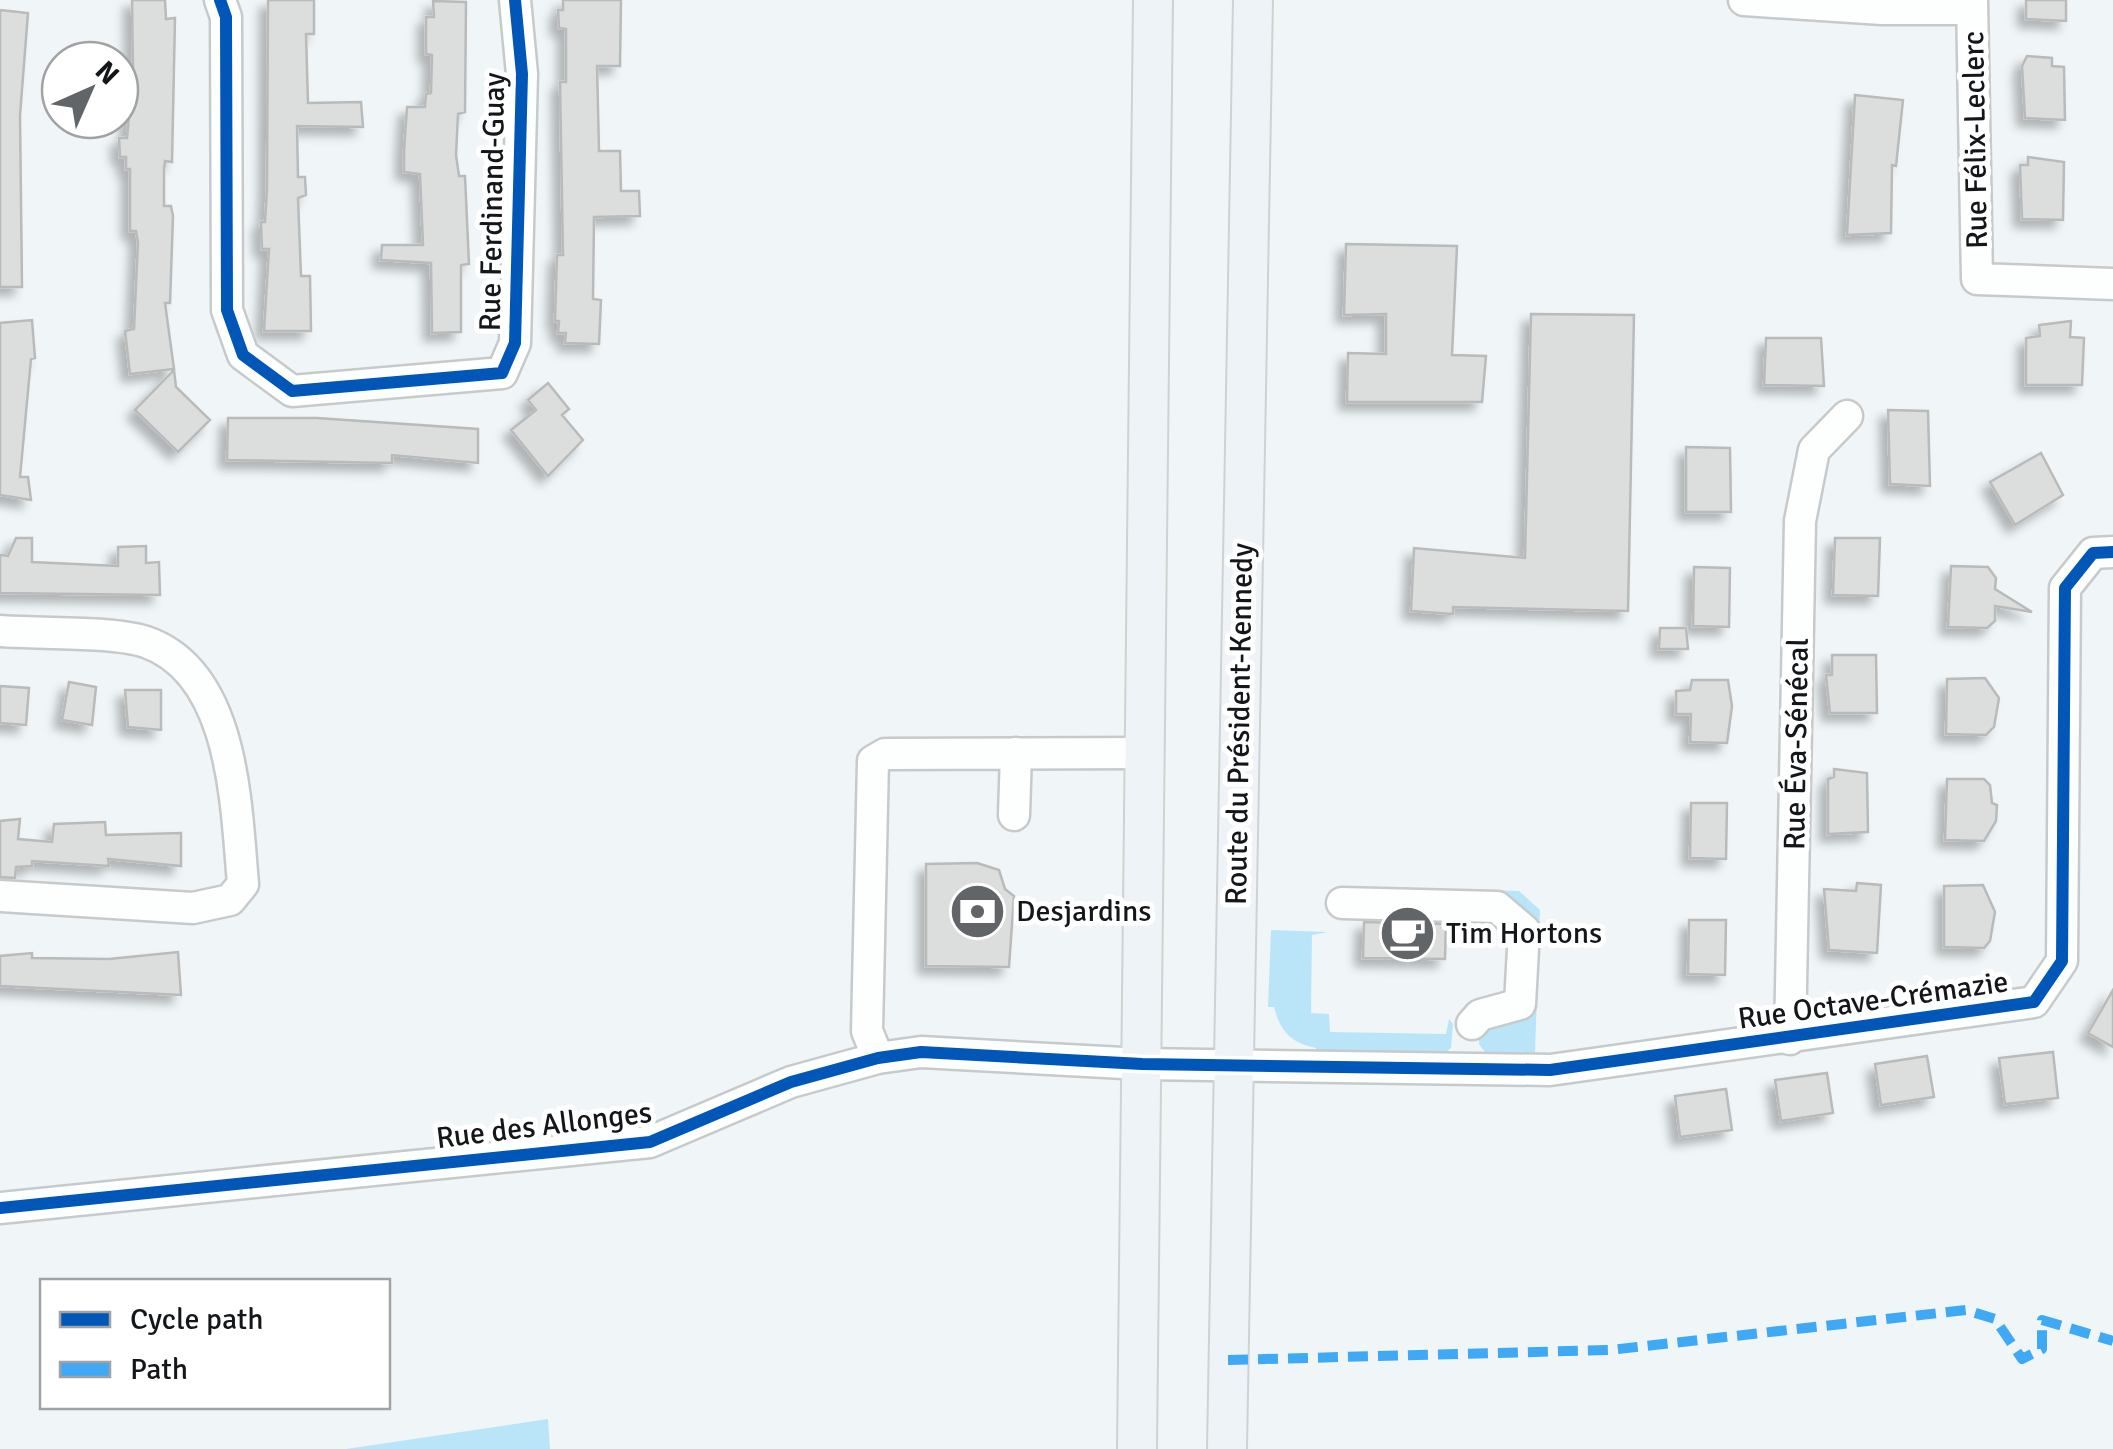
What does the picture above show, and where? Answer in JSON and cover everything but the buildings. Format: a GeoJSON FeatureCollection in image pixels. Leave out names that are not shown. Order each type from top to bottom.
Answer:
{"type":"FeatureCollection","features":[{"type":"Feature","properties":{"kind":"main road"},"geometry":{"type":"LineString","coordinates":[[1137,1449],[1153,0]]}},
{"type":"Feature","properties":{"kind":"main road","name":"Route du Président-Kennedy"},"geometry":{"type":"LineString","coordinates":[[1226,1449],[1253,0]]}},
{"type":"Feature","properties":{"kind":"street","name":"Rue Ferdinand-Guay"},"geometry":{"type":"LineString","coordinates":[[220,0],[226,17],[227,310],[243,355],[292,391],[502,373],[515,343],[522,74],[515,0]]}},
{"type":"Feature","properties":{"kind":"street"},"geometry":{"type":"LineString","coordinates":[[1744,0],[1882,10],[1972,5]]}},
{"type":"Feature","properties":{"kind":"street","name":"Rue Félix-Leclerc"},"geometry":{"type":"LineString","coordinates":[[1972,5],[1972,276],[2113,284]]}},
{"type":"Feature","properties":{"kind":"street","name":"Rue Éva-Sénécal"},"geometry":{"type":"LineString","coordinates":[[1790,1039],[1800,521],[1814,450],[1847,416]]}},
{"type":"Feature","properties":{"kind":"street","name":"Rue Octave-Crémazie"},"geometry":{"type":"LineString","coordinates":[[1142,1064],[1550,1070],[2034,1002],[2062,960],[2065,588],[2093,553],[2113,552]]}},
{"type":"Feature","properties":{"kind":"street"},"geometry":{"type":"LineString","coordinates":[[0,632],[143,641],[178,658],[206,694],[232,768],[243,884],[230,900],[192,908],[0,896]]}},
{"type":"Feature","properties":{"kind":"street"},"geometry":{"type":"LineString","coordinates":[[878,1058],[866,1031],[874,761],[885,754],[1145,752]]}},
{"type":"Feature","properties":{"kind":"street"},"geometry":{"type":"LineString","coordinates":[[1014,814],[1016,754]]}},
{"type":"Feature","properties":{"kind":"street"},"geometry":{"type":"LineString","coordinates":[[1342,903],[1488,907],[1506,912],[1524,930],[1522,999],[1513,1008],[1472,1014]]}},
{"type":"Feature","properties":{"kind":"street","name":"Rue des Allonges"},"geometry":{"type":"LineString","coordinates":[[0,1208],[650,1142],[791,1082],[878,1058],[921,1052],[1142,1064]]}},
{"type":"Feature","properties":{"kind":"shaded area"},"geometry":{"type":"Polygon","coordinates":[[[1386,887],[1519,891],[1540,910],[1535,1052],[1487,1055],[1479,1044],[1479,1024],[1516,1012],[1530,929],[1386,887]]]}},
{"type":"Feature","properties":{"kind":"shaded area"},"geometry":{"type":"Polygon","coordinates":[[[1271,930],[1328,932],[1312,935],[1311,1013],[1329,1014],[1330,1032],[1446,1034],[1449,1019],[1453,1024],[1451,1048],[1444,1054],[1316,1053],[1316,1048],[1293,1039],[1283,1029],[1274,1007],[1268,1007],[1271,930]]]}},
{"type":"Feature","properties":{"kind":"shaded area"},"geometry":{"type":"Polygon","coordinates":[[[548,1419],[550,1449],[346,1449],[548,1419]]]}},
{"type":"Feature","properties":{"kind":"marked path"},"geometry":{"type":"LineString","coordinates":[[1228,1360],[1610,1350],[1966,1310],[1995,1319],[2022,1359],[2042,1349],[2042,1320],[2113,1341]]}},
{"type":"Feature","properties":{"kind":"cycle path"},"geometry":{"type":"LineString","coordinates":[[220,0],[226,17],[227,310],[243,355],[292,391],[502,373],[515,343],[522,74],[515,0]]}},
{"type":"Feature","properties":{"kind":"cycle path"},"geometry":{"type":"LineString","coordinates":[[0,1208],[650,1142],[791,1082],[878,1058],[921,1052],[1142,1064],[1550,1070],[2034,1002],[2062,961],[2065,588],[2093,553],[2113,552]]}},
{"type":"Feature","properties":{"kind":"place","name":"Desjardins"},"geometry":{"type":"Point","coordinates":[977,911]}},
{"type":"Feature","properties":{"kind":"place","name":"Tim Hortons"},"geometry":{"type":"Point","coordinates":[1407,933]}}]}
